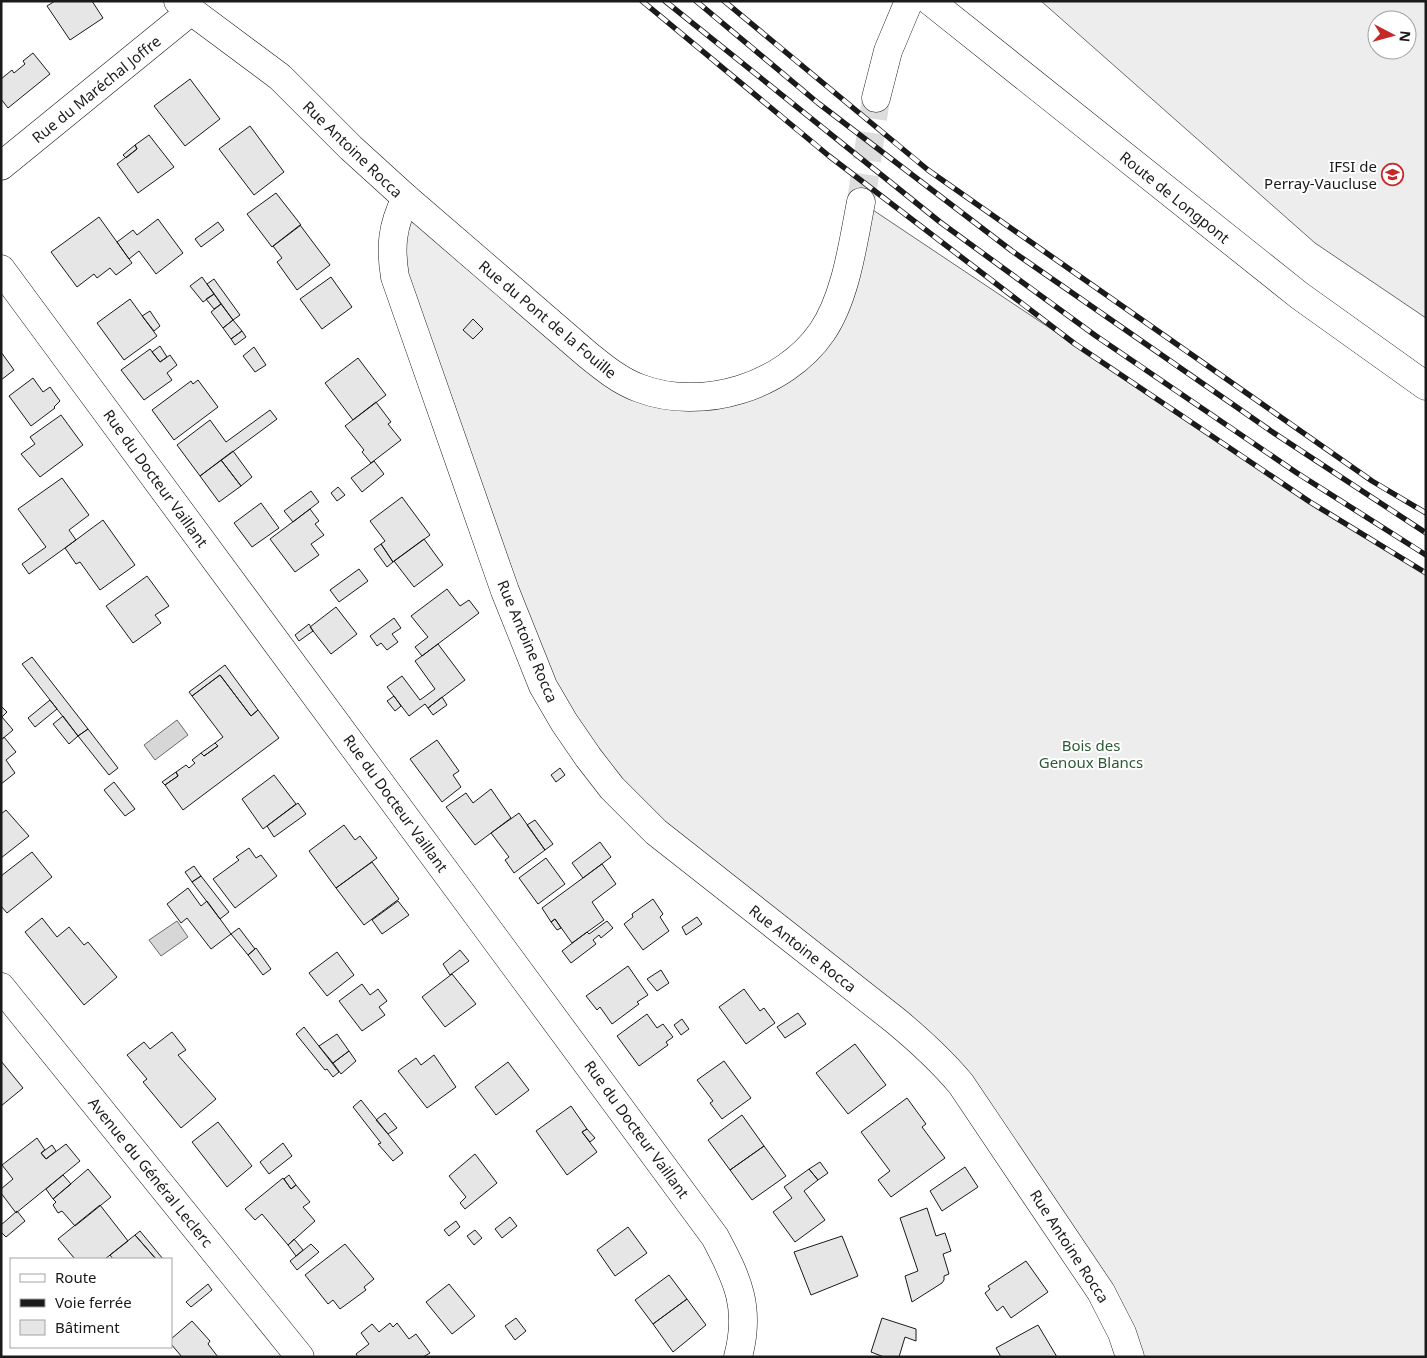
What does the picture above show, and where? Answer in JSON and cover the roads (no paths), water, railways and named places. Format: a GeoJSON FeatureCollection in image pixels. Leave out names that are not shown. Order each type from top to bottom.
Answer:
{"type":"FeatureCollection","features":[{"type":"Feature","properties":{"kind":"street"},"geometry":{"type":"LineString","coordinates":[[876,98],[888,52],[909,1]]}},
{"type":"Feature","properties":{"kind":"street","name":"Route de Longpont"},"geometry":{"type":"LineString","coordinates":[[930,1],[1300,296],[1426,386]]}},
{"type":"Feature","properties":{"kind":"street","name":"Rue du Maréchal Joffre"},"geometry":{"type":"LineString","coordinates":[[1,166],[184,7]]}},
{"type":"Feature","properties":{"kind":"street","name":"Rue Antoine Rocca"},"geometry":{"type":"LineString","coordinates":[[184,7],[280,78],[351,148],[406,198],[397,216],[393,235],[393,261],[396,277],[515,616],[543,686],[564,722],[588,757],[612,788],[656,832],[896,1021],[928,1047],[946,1066],[978,1108],[1101,1292],[1122,1333],[1130,1357]]}},
{"type":"Feature","properties":{"kind":"street","name":"Rue du Pont de la Fouille"},"geometry":{"type":"LineString","coordinates":[[406,198],[531,308],[614,375],[639,388],[666,395],[694,396],[718,394],[744,388],[768,379],[794,363],[808,349],[823,331],[836,306],[845,282],[861,202]]}},
{"type":"Feature","properties":{"kind":"street","name":"Rue du Docteur Vaillant"},"geometry":{"type":"LineString","coordinates":[[1,269],[711,1231],[731,1267],[741,1296],[744,1317],[743,1337],[738,1357]]}},
{"type":"Feature","properties":{"kind":"street","name":"Avenue du Général Leclerc"},"geometry":{"type":"LineString","coordinates":[[1,988],[300,1357]]}},
{"type":"Feature","properties":{"kind":"tunnel"},"geometry":{"type":"LineString","coordinates":[[861,202],[876,98]]}},
{"type":"Feature","properties":{"kind":"railway"},"geometry":{"type":"LineString","coordinates":[[642,1],[829,156],[1075,344],[1310,502],[1426,573]]}},
{"type":"Feature","properties":{"kind":"railway"},"geometry":{"type":"LineString","coordinates":[[665,1],[940,222],[1096,336],[1297,473],[1426,555]]}},
{"type":"Feature","properties":{"kind":"railway"},"geometry":{"type":"LineString","coordinates":[[696,1],[818,103],[1012,251],[1271,431],[1426,533]]}},
{"type":"Feature","properties":{"kind":"railway"},"geometry":{"type":"LineString","coordinates":[[724,1],[928,170],[1372,481],[1426,513]]}},
{"type":"Feature","properties":{"kind":"place","name":"IFSI de Perray-Vaucluse"},"geometry":{"type":"Point","coordinates":[1393,175]}},
{"type":"Feature","properties":{"kind":"park label","name":"Bois des Genoux Blancs"},"geometry":{"type":"Point","coordinates":[1091,754]}}]}
